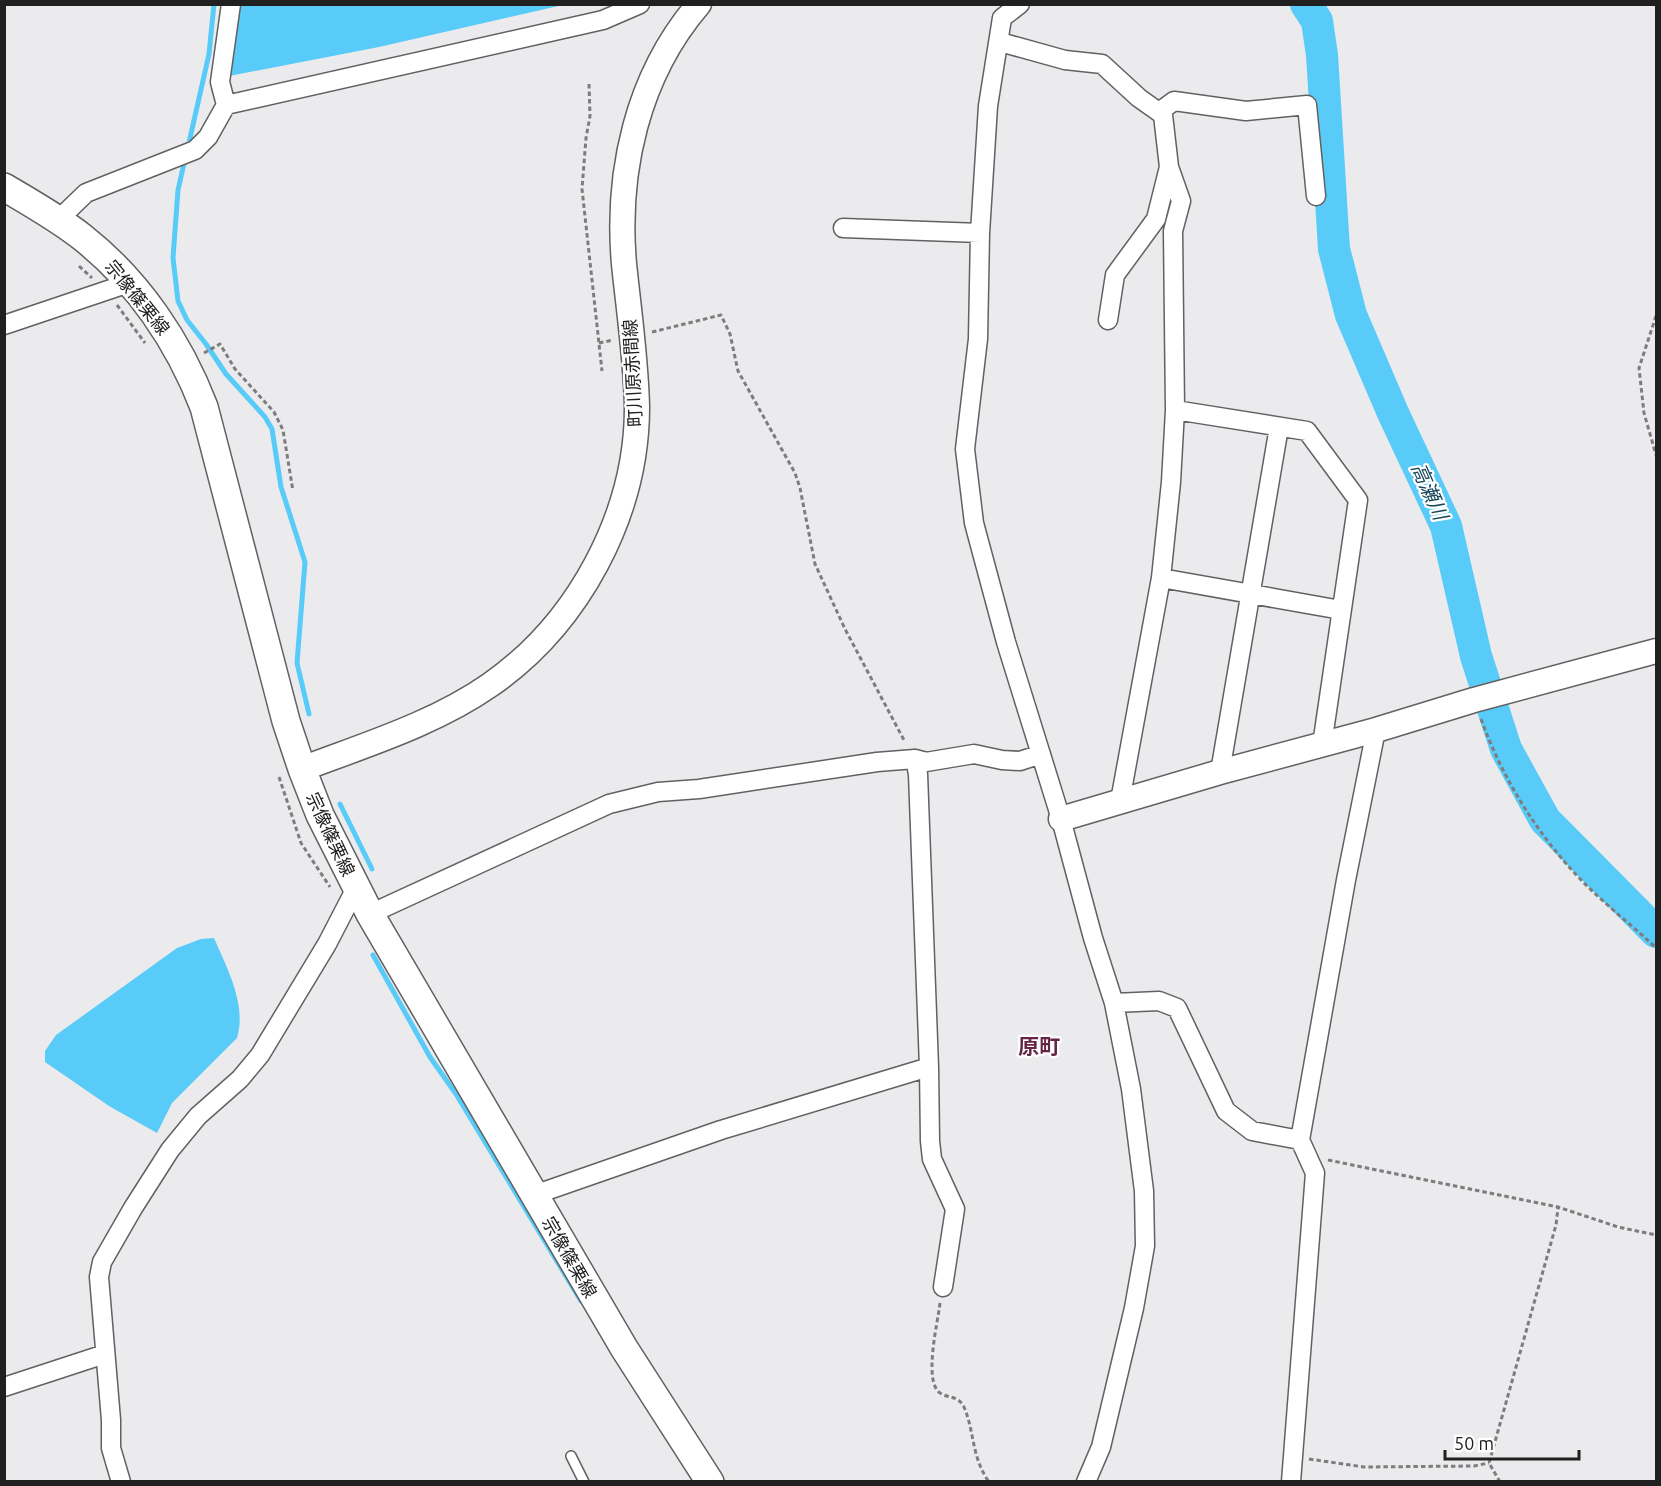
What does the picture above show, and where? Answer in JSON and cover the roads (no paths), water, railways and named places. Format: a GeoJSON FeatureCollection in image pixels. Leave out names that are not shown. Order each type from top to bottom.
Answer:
{"type":"FeatureCollection","features":[{"type":"Feature","properties":{"kind":"main road","name":"町川原赤間線"},"geometry":{"type":"LineString","coordinates":[[302,769],[420,723],[470,699],[506,674],[525,657],[588,580],[616,519],[635,445],[637,410],[633,337],[622,228],[623,192],[630,148],[638,116],[657,70],[672,40],[699,4]]}},
{"type":"Feature","properties":{"kind":"main road","name":"宗像篠栗線"},"geometry":{"type":"LineString","coordinates":[[4,187],[58,220],[104,256],[117,288],[169,334],[196,385],[213,435],[286,721],[320,815],[370,914],[534,1195],[624,1348],[710,1482]]}},
{"type":"Feature","properties":{"kind":"main road"},"geometry":{"type":"LineString","coordinates":[[1061,819],[1474,700],[1656,651]]}},
{"type":"Feature","properties":{"kind":"street"},"geometry":{"type":"LineString","coordinates":[[58,220],[86,193],[178,158],[201,146],[226,105],[220,82],[231,4]]}},
{"type":"Feature","properties":{"kind":"street"},"geometry":{"type":"LineString","coordinates":[[226,105],[603,20],[640,4]]}},
{"type":"Feature","properties":{"kind":"street"},"geometry":{"type":"LineString","coordinates":[[1020,4],[1004,11],[988,105],[980,233],[978,339],[965,449],[974,524],[1009,653],[1061,819],[1093,938],[1114,1003],[1131,1089],[1144,1191],[1145,1246],[1134,1308],[1101,1447],[1086,1482]]}},
{"type":"Feature","properties":{"kind":"street"},"geometry":{"type":"LineString","coordinates":[[1000,42],[1065,60],[1102,64],[1138,98],[1163,115],[1169,167],[1181,201],[1173,231],[1175,410],[1171,482],[1161,578],[1120,801]]}},
{"type":"Feature","properties":{"kind":"street"},"geometry":{"type":"LineString","coordinates":[[1159,112],[1174,101],[1246,111],[1307,105],[1316,196]]}},
{"type":"Feature","properties":{"kind":"street"},"geometry":{"type":"LineString","coordinates":[[1108,320],[1115,275],[1156,219],[1169,167]]}},
{"type":"Feature","properties":{"kind":"street"},"geometry":{"type":"LineString","coordinates":[[843,228],[980,233]]}},
{"type":"Feature","properties":{"kind":"street"},"geometry":{"type":"LineString","coordinates":[[4,325],[117,288]]}},
{"type":"Feature","properties":{"kind":"street"},"geometry":{"type":"LineString","coordinates":[[1175,410],[1307,431],[1358,500],[1322,745]]}},
{"type":"Feature","properties":{"kind":"street"},"geometry":{"type":"LineString","coordinates":[[1220,772],[1279,427]]}},
{"type":"Feature","properties":{"kind":"street"},"geometry":{"type":"LineString","coordinates":[[1161,578],[1341,610]]}},
{"type":"Feature","properties":{"kind":"street"},"geometry":{"type":"LineString","coordinates":[[1291,1482],[1315,1173],[1300,1140],[1346,880],[1376,730]]}},
{"type":"Feature","properties":{"kind":"street"},"geometry":{"type":"LineString","coordinates":[[370,914],[609,804],[658,792],[699,789],[877,762],[915,759],[926,762],[974,754],[1020,761],[1041,754]]}},
{"type":"Feature","properties":{"kind":"street"},"geometry":{"type":"LineString","coordinates":[[915,759],[918,774],[930,1142],[932,1159],[955,1209],[943,1287]]}},
{"type":"Feature","properties":{"kind":"street"},"geometry":{"type":"LineString","coordinates":[[121,1482],[111,1448],[111,1420],[99,1277],[102,1262],[132,1208],[170,1150],[198,1116],[240,1079],[260,1055],[327,944],[356,888]]}},
{"type":"Feature","properties":{"kind":"street"},"geometry":{"type":"LineString","coordinates":[[1114,1003],[1159,1001],[1177,1008],[1226,1112],[1252,1131],[1300,1140]]}},
{"type":"Feature","properties":{"kind":"street"},"geometry":{"type":"LineString","coordinates":[[534,1195],[721,1130],[929,1067]]}},
{"type":"Feature","properties":{"kind":"street"},"geometry":{"type":"LineString","coordinates":[[4,1387],[105,1354]]}},
{"type":"Feature","properties":{"kind":"lane"},"geometry":{"type":"LineString","coordinates":[[571,1456],[584,1482]]}},
{"type":"Feature","properties":{"kind":"water"},"geometry":{"type":"Polygon","coordinates":[[[235,5],[563,5],[379,47],[229,76],[235,5]]]}},
{"type":"Feature","properties":{"kind":"water"},"geometry":{"type":"Polygon","coordinates":[[[214,938],[230,974],[238,1000],[237,1038],[172,1103],[157,1133],[109,1106],[45,1062],[45,1051],[56,1035],[177,948],[201,939],[214,938]]]}},
{"type":"Feature","properties":{"kind":"waterway"},"geometry":{"type":"LineString","coordinates":[[188,147],[209,54],[214,4]]}},
{"type":"Feature","properties":{"kind":"waterway","name":"高瀬川"},"geometry":{"type":"LineString","coordinates":[[1306,4],[1317,21],[1322,55],[1334,249],[1351,315],[1393,413],[1446,526],[1476,656],[1506,749],[1545,820],[1656,932]]}},
{"type":"Feature","properties":{"kind":"waterway"},"geometry":{"type":"LineString","coordinates":[[185,159],[178,190],[173,258],[178,301],[187,320],[226,374],[265,417],[272,429],[281,487],[305,562],[297,663],[309,714]]}},
{"type":"Feature","properties":{"kind":"waterway"},"geometry":{"type":"LineString","coordinates":[[340,804],[372,869]]}},
{"type":"Feature","properties":{"kind":"waterway"},"geometry":{"type":"LineString","coordinates":[[373,955],[430,1057],[456,1094],[581,1301]]}},
{"type":"Feature","properties":{"kind":"district","name":"原町"},"geometry":{"type":"Point","coordinates":[1039,1046]}}]}
